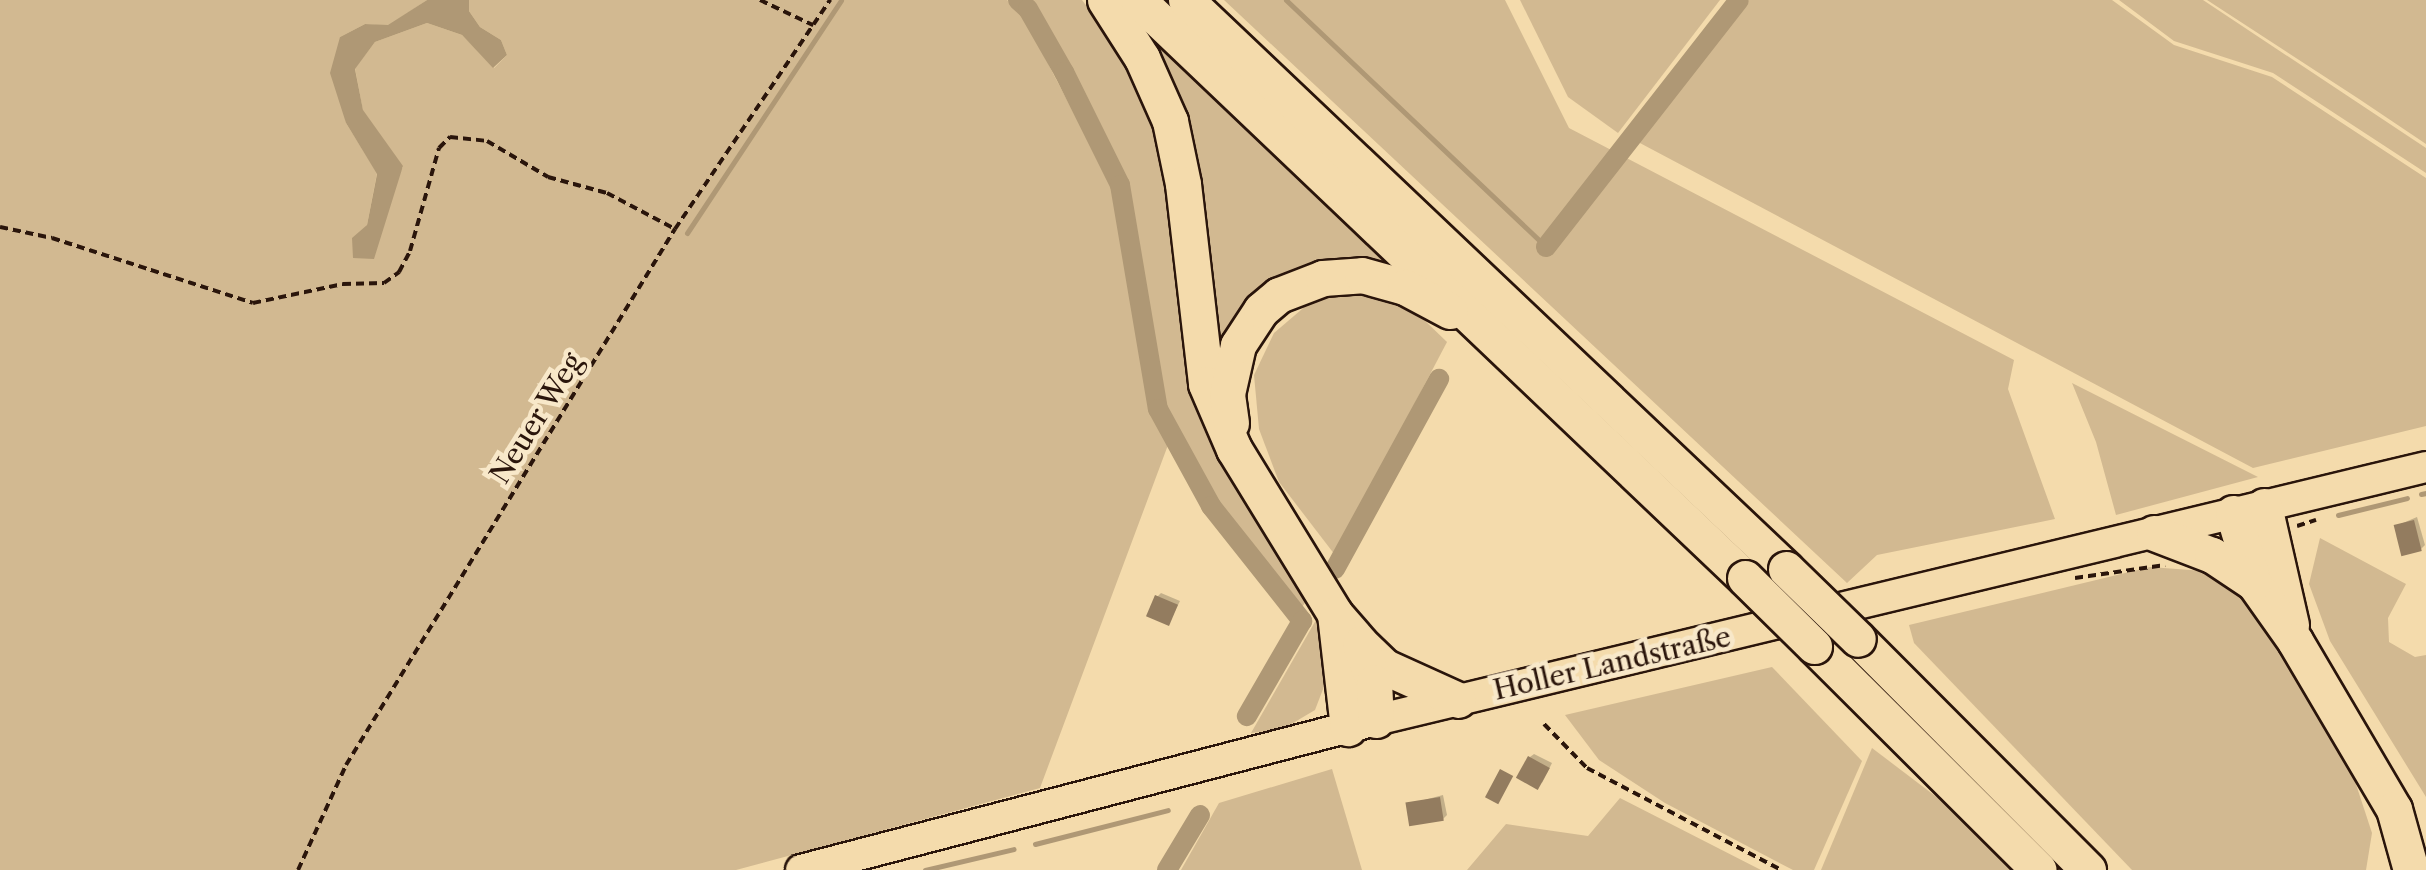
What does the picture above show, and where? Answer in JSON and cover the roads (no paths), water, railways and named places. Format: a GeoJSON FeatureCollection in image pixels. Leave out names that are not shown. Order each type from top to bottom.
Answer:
{"type":"FeatureCollection","features":[{"type":"Feature","properties":{"kind":"highway"},"geometry":{"type":"LineString","coordinates":[[1105,0],[1142,58],[1170,121],[1184,184],[1206,384],[1234,449],[1335,614],[1360,643],[1385,667],[1458,700]]}},
{"type":"Feature","properties":{"kind":"highway"},"geometry":{"type":"LineString","coordinates":[[1138,0],[1478,321],[2040,870]]}},
{"type":"Feature","properties":{"kind":"highway"},"geometry":{"type":"LineString","coordinates":[[1186,0],[1786,570],[2088,870]]}},
{"type":"Feature","properties":{"kind":"highway"},"geometry":{"type":"LineString","coordinates":[[1234,449],[1228,394],[1238,345],[1262,310],[1278,295],[1323,278],[1362,275],[1405,286],[1478,321]]}},
{"type":"Feature","properties":{"kind":"highway"},"geometry":{"type":"LineString","coordinates":[[2249,510],[2254,583]]}},
{"type":"Feature","properties":{"kind":"highway"},"geometry":{"type":"LineString","coordinates":[[2249,510],[2295,641]]}},
{"type":"Feature","properties":{"kind":"highway"},"geometry":{"type":"LineString","coordinates":[[2154,533],[2212,555],[2254,583],[2295,641],[2380,783],[2394,809],[2411,870]]}},
{"type":"Feature","properties":{"kind":"highway"},"geometry":{"type":"LineString","coordinates":[[1335,614],[1362,724]]}},
{"type":"Feature","properties":{"kind":"highway"},"geometry":{"type":"LineString","coordinates":[[1360,643],[1374,682],[1362,724]]}},
{"type":"Feature","properties":{"kind":"highway"},"geometry":{"type":"LineString","coordinates":[[2380,783],[2388,833],[2386,870]]}},
{"type":"Feature","properties":{"kind":"main road","name":"Holler Landstraße"},"geometry":{"type":"LineString","coordinates":[[801,870],[1458,700],[2426,467]]}},
{"type":"Feature","properties":{"kind":"waterway"},"geometry":{"type":"LineString","coordinates":[[687,233],[841,0]]}},
{"type":"Feature","properties":{"kind":"waterway"},"geometry":{"type":"LineString","coordinates":[[1018,0],[1028,9],[1064,72],[1120,185],[1158,409],[1211,506],[1302,621],[1247,716]]}},
{"type":"Feature","properties":{"kind":"waterway"},"geometry":{"type":"LineString","coordinates":[[1286,0],[1546,247]]}},
{"type":"Feature","properties":{"kind":"waterway"},"geometry":{"type":"LineString","coordinates":[[1546,247],[1739,0]]}},
{"type":"Feature","properties":{"kind":"waterway"},"geometry":{"type":"LineString","coordinates":[[1335,569],[1439,379]]}},
{"type":"Feature","properties":{"kind":"waterway"},"geometry":{"type":"LineString","coordinates":[[2421,494],[2426,493]]}},
{"type":"Feature","properties":{"kind":"waterway"},"geometry":{"type":"LineString","coordinates":[[2338,515],[2407,498]]}},
{"type":"Feature","properties":{"kind":"waterway"},"geometry":{"type":"LineString","coordinates":[[1035,844],[1168,810]]}},
{"type":"Feature","properties":{"kind":"waterway"},"geometry":{"type":"LineString","coordinates":[[1167,870],[1200,815]]}},
{"type":"Feature","properties":{"kind":"waterway"},"geometry":{"type":"LineString","coordinates":[[925,870],[1014,849]]}}]}
